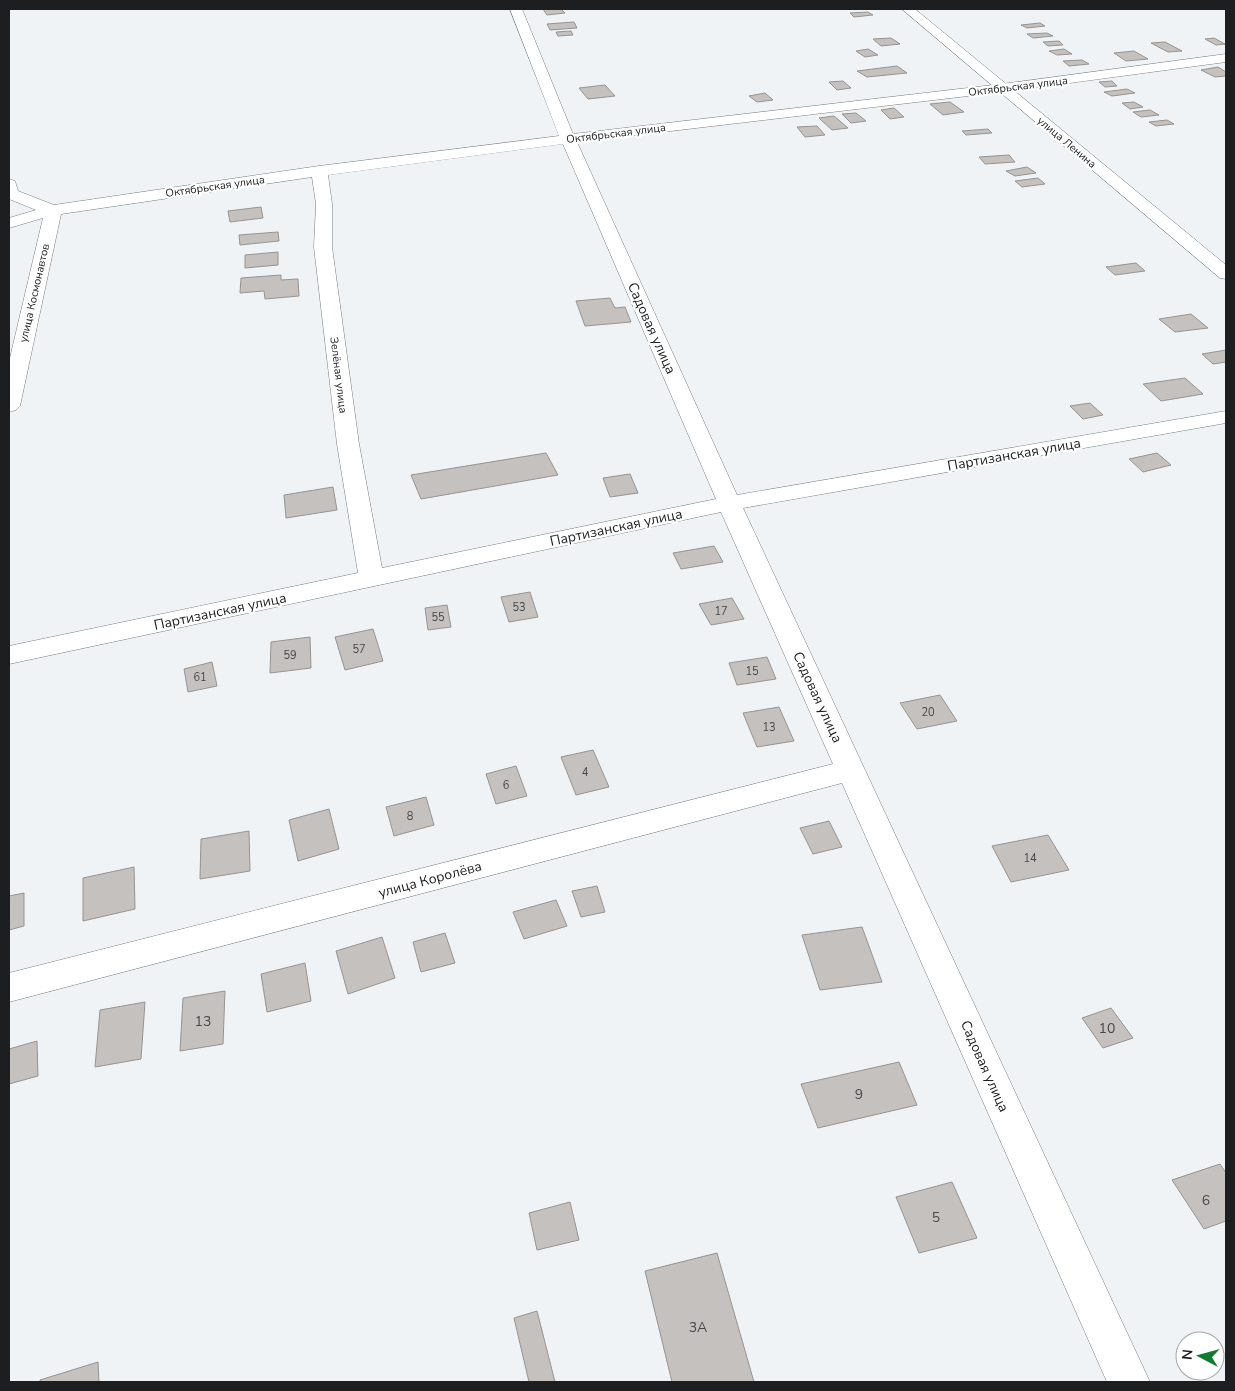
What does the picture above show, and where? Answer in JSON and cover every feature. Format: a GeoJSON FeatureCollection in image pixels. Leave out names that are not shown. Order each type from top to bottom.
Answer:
{"type":"FeatureCollection","features":[{"type":"Feature","properties":{"kind":"street","name":"Садовая улица"},"geometry":{"type":"LineString","coordinates":[[516,9],[568,139],[729,503],[1129,1382]]}},
{"type":"Feature","properties":{"kind":"street","name":"улица Ленина"},"geometry":{"type":"LineString","coordinates":[[908,9],[1226,274]]}},
{"type":"Feature","properties":{"kind":"street","name":"Октябрьская улица"},"geometry":{"type":"LineString","coordinates":[[9,223],[53,210],[319,171],[568,139],[1002,88],[1226,58]]}},
{"type":"Feature","properties":{"kind":"street","name":"Зелёная улица"},"geometry":{"type":"LineString","coordinates":[[319,171],[324,204],[323,248],[325,266],[348,444],[371,579]]}},
{"type":"Feature","properties":{"kind":"street"},"geometry":{"type":"LineString","coordinates":[[9,184],[10,194],[53,210]]}},
{"type":"Feature","properties":{"kind":"street","name":"улица Космонавтов"},"geometry":{"type":"LineString","coordinates":[[9,406],[53,210]]}},
{"type":"Feature","properties":{"kind":"street","name":"Партизанская улица"},"geometry":{"type":"LineString","coordinates":[[9,655],[729,503],[1226,417]]}},
{"type":"Feature","properties":{"kind":"street","name":"улица Королёва"},"geometry":{"type":"LineString","coordinates":[[9,988],[851,770]]}},
{"type":"Feature","properties":{"kind":"building"},"geometry":{"type":"Polygon","coordinates":[[[543,9],[561,9],[565,13],[547,15],[543,9]]]}},
{"type":"Feature","properties":{"kind":"building"},"geometry":{"type":"Polygon","coordinates":[[[868,12],[873,15],[854,17],[850,13],[868,12]]]}},
{"type":"Feature","properties":{"kind":"building"},"geometry":{"type":"Polygon","coordinates":[[[574,22],[577,28],[550,30],[547,24],[574,22]]]}},
{"type":"Feature","properties":{"kind":"building"},"geometry":{"type":"Polygon","coordinates":[[[1040,23],[1045,26],[1027,28],[1021,25],[1040,23]]]}},
{"type":"Feature","properties":{"kind":"building"},"geometry":{"type":"Polygon","coordinates":[[[571,31],[573,35],[558,36],[556,32],[571,31]]]}},
{"type":"Feature","properties":{"kind":"building"},"geometry":{"type":"Polygon","coordinates":[[[1047,33],[1053,36],[1033,38],[1027,34],[1047,33]]]}},
{"type":"Feature","properties":{"kind":"building"},"geometry":{"type":"Polygon","coordinates":[[[891,38],[900,44],[881,46],[873,39],[891,38]]]}},
{"type":"Feature","properties":{"kind":"building"},"geometry":{"type":"Polygon","coordinates":[[[1214,38],[1225,44],[1216,45],[1205,39],[1214,38]]]}},
{"type":"Feature","properties":{"kind":"building"},"geometry":{"type":"Polygon","coordinates":[[[1059,41],[1063,45],[1048,46],[1043,42],[1059,41]]]}},
{"type":"Feature","properties":{"kind":"building"},"geometry":{"type":"Polygon","coordinates":[[[1165,42],[1182,51],[1168,52],[1151,43],[1165,42]]]}},
{"type":"Feature","properties":{"kind":"building"},"geometry":{"type":"Polygon","coordinates":[[[868,49],[878,55],[865,57],[856,51],[868,49]]]}},
{"type":"Feature","properties":{"kind":"building"},"geometry":{"type":"Polygon","coordinates":[[[1064,49],[1072,54],[1057,55],[1049,51],[1064,49]]]}},
{"type":"Feature","properties":{"kind":"building"},"geometry":{"type":"Polygon","coordinates":[[[1134,51],[1148,59],[1126,61],[1114,53],[1134,51]]]}},
{"type":"Feature","properties":{"kind":"building"},"geometry":{"type":"Polygon","coordinates":[[[1082,60],[1089,64],[1069,66],[1063,61],[1082,60]]]}},
{"type":"Feature","properties":{"kind":"building"},"geometry":{"type":"Polygon","coordinates":[[[897,66],[907,73],[867,77],[857,71],[897,66]]]}},
{"type":"Feature","properties":{"kind":"building"},"geometry":{"type":"Polygon","coordinates":[[[1218,67],[1226,72],[1226,76],[1215,77],[1201,70],[1218,67]]]}},
{"type":"Feature","properties":{"kind":"building"},"geometry":{"type":"Polygon","coordinates":[[[843,81],[851,88],[837,90],[829,82],[843,81]]]}},
{"type":"Feature","properties":{"kind":"building"},"geometry":{"type":"Polygon","coordinates":[[[1112,81],[1117,86],[1105,87],[1099,82],[1112,81]]]}},
{"type":"Feature","properties":{"kind":"building"},"geometry":{"type":"Polygon","coordinates":[[[605,85],[615,96],[588,99],[579,88],[605,85]]]}},
{"type":"Feature","properties":{"kind":"building"},"geometry":{"type":"Polygon","coordinates":[[[1127,89],[1135,93],[1112,96],[1104,92],[1127,89]]]}},
{"type":"Feature","properties":{"kind":"building"},"geometry":{"type":"Polygon","coordinates":[[[765,93],[773,100],[757,102],[749,96],[765,93]]]}},
{"type":"Feature","properties":{"kind":"building"},"geometry":{"type":"Polygon","coordinates":[[[950,102],[964,112],[943,115],[930,104],[950,102]]]}},
{"type":"Feature","properties":{"kind":"building"},"geometry":{"type":"Polygon","coordinates":[[[1134,102],[1143,107],[1130,109],[1122,103],[1134,102]]]}},
{"type":"Feature","properties":{"kind":"building"},"geometry":{"type":"Polygon","coordinates":[[[894,108],[904,117],[890,119],[881,110],[894,108]]]}},
{"type":"Feature","properties":{"kind":"building"},"geometry":{"type":"Polygon","coordinates":[[[1150,110],[1159,115],[1141,117],[1133,112],[1150,110]]]}},
{"type":"Feature","properties":{"kind":"building"},"geometry":{"type":"Polygon","coordinates":[[[856,113],[866,121],[851,123],[842,114],[856,113]]]}},
{"type":"Feature","properties":{"kind":"building"},"geometry":{"type":"Polygon","coordinates":[[[834,116],[848,128],[832,130],[819,118],[834,116]]]}},
{"type":"Feature","properties":{"kind":"building"},"geometry":{"type":"Polygon","coordinates":[[[1167,120],[1174,124],[1156,126],[1149,122],[1167,120]]]}},
{"type":"Feature","properties":{"kind":"building"},"geometry":{"type":"Polygon","coordinates":[[[817,126],[825,135],[805,137],[797,127],[817,126]]]}},
{"type":"Feature","properties":{"kind":"building"},"geometry":{"type":"Polygon","coordinates":[[[988,129],[992,133],[966,135],[962,131],[988,129]]]}},
{"type":"Feature","properties":{"kind":"building"},"geometry":{"type":"Polygon","coordinates":[[[1009,155],[1015,162],[985,164],[979,157],[1009,155]]]}},
{"type":"Feature","properties":{"kind":"building"},"geometry":{"type":"Polygon","coordinates":[[[1027,167],[1036,173],[1015,176],[1006,171],[1027,167]]]}},
{"type":"Feature","properties":{"kind":"building"},"geometry":{"type":"Polygon","coordinates":[[[1038,178],[1045,184],[1022,187],[1015,181],[1038,178]]]}},
{"type":"Feature","properties":{"kind":"building"},"geometry":{"type":"Polygon","coordinates":[[[261,207],[263,218],[230,222],[228,211],[261,207]]]}},
{"type":"Feature","properties":{"kind":"building"},"geometry":{"type":"Polygon","coordinates":[[[278,232],[279,241],[240,245],[239,235],[278,232]]]}},
{"type":"Feature","properties":{"kind":"building"},"geometry":{"type":"Polygon","coordinates":[[[278,252],[278,265],[245,268],[245,255],[278,252]]]}},
{"type":"Feature","properties":{"kind":"building"},"geometry":{"type":"Polygon","coordinates":[[[1136,263],[1145,271],[1115,275],[1106,267],[1136,263]]]}},
{"type":"Feature","properties":{"kind":"building"},"geometry":{"type":"Polygon","coordinates":[[[281,275],[281,280],[298,279],[299,296],[265,299],[264,291],[240,293],[241,278],[281,275]]]}},
{"type":"Feature","properties":{"kind":"building"},"geometry":{"type":"Polygon","coordinates":[[[610,298],[615,308],[625,307],[631,322],[585,326],[576,301],[610,298]]]}},
{"type":"Feature","properties":{"kind":"building"},"geometry":{"type":"Polygon","coordinates":[[[1191,314],[1208,328],[1175,332],[1159,319],[1191,314]]]}},
{"type":"Feature","properties":{"kind":"building"},"geometry":{"type":"Polygon","coordinates":[[[1226,350],[1226,362],[1213,364],[1202,354],[1226,350]]]}},
{"type":"Feature","properties":{"kind":"building"},"geometry":{"type":"Polygon","coordinates":[[[1185,378],[1203,394],[1161,401],[1143,384],[1185,378]]]}},
{"type":"Feature","properties":{"kind":"building"},"geometry":{"type":"Polygon","coordinates":[[[1090,403],[1103,415],[1083,419],[1070,406],[1090,403]]]}},
{"type":"Feature","properties":{"kind":"building"},"geometry":{"type":"Polygon","coordinates":[[[546,453],[558,475],[421,499],[411,475],[546,453]]]}},
{"type":"Feature","properties":{"kind":"building"},"geometry":{"type":"Polygon","coordinates":[[[1157,453],[1171,465],[1143,472],[1129,459],[1157,453]]]}},
{"type":"Feature","properties":{"kind":"building"},"geometry":{"type":"Polygon","coordinates":[[[630,474],[638,493],[610,497],[603,478],[630,474]]]}},
{"type":"Feature","properties":{"kind":"building"},"geometry":{"type":"Polygon","coordinates":[[[333,487],[337,510],[286,518],[284,495],[333,487]]]}},
{"type":"Feature","properties":{"kind":"building"},"geometry":{"type":"Polygon","coordinates":[[[714,546],[723,562],[681,569],[673,553],[714,546]]]}},
{"type":"Feature","properties":{"kind":"building"},"geometry":{"type":"Polygon","coordinates":[[[530,592],[538,617],[509,622],[501,597],[530,592]]]}},
{"type":"Feature","properties":{"kind":"building"},"geometry":{"type":"Polygon","coordinates":[[[732,598],[744,619],[711,625],[699,604],[732,598]]]}},
{"type":"Feature","properties":{"kind":"building"},"geometry":{"type":"Polygon","coordinates":[[[447,605],[451,627],[428,630],[425,608],[447,605]]]}},
{"type":"Feature","properties":{"kind":"building"},"geometry":{"type":"Polygon","coordinates":[[[373,629],[383,661],[345,670],[335,637],[373,629]]]}},
{"type":"Feature","properties":{"kind":"building"},"geometry":{"type":"Polygon","coordinates":[[[310,637],[311,668],[270,673],[271,642],[310,637]]]}},
{"type":"Feature","properties":{"kind":"building"},"geometry":{"type":"Polygon","coordinates":[[[767,657],[776,679],[737,685],[729,663],[767,657]]]}},
{"type":"Feature","properties":{"kind":"building"},"geometry":{"type":"Polygon","coordinates":[[[212,662],[217,686],[188,692],[184,669],[212,662]]]}},
{"type":"Feature","properties":{"kind":"building"},"geometry":{"type":"Polygon","coordinates":[[[940,695],[957,721],[917,729],[900,703],[940,695]]]}},
{"type":"Feature","properties":{"kind":"building"},"geometry":{"type":"Polygon","coordinates":[[[779,707],[794,741],[757,747],[743,713],[779,707]]]}},
{"type":"Feature","properties":{"kind":"building"},"geometry":{"type":"Polygon","coordinates":[[[593,750],[609,787],[576,795],[561,757],[593,750]]]}},
{"type":"Feature","properties":{"kind":"building"},"geometry":{"type":"Polygon","coordinates":[[[516,766],[527,796],[496,804],[486,774],[516,766]]]}},
{"type":"Feature","properties":{"kind":"building"},"geometry":{"type":"Polygon","coordinates":[[[426,797],[434,825],[394,836],[386,807],[426,797]]]}},
{"type":"Feature","properties":{"kind":"building"},"geometry":{"type":"Polygon","coordinates":[[[329,809],[339,849],[298,861],[289,820],[329,809]]]}},
{"type":"Feature","properties":{"kind":"building"},"geometry":{"type":"Polygon","coordinates":[[[829,821],[842,847],[813,854],[800,828],[829,821]]]}},
{"type":"Feature","properties":{"kind":"building"},"geometry":{"type":"Polygon","coordinates":[[[249,831],[250,871],[200,879],[201,839],[249,831]]]}},
{"type":"Feature","properties":{"kind":"building"},"geometry":{"type":"Polygon","coordinates":[[[1048,835],[1069,870],[1011,882],[992,846],[1048,835]]]}},
{"type":"Feature","properties":{"kind":"building"},"geometry":{"type":"Polygon","coordinates":[[[134,867],[135,909],[83,921],[83,878],[134,867]]]}},
{"type":"Feature","properties":{"kind":"building"},"geometry":{"type":"Polygon","coordinates":[[[597,886],[605,912],[581,917],[572,891],[597,886]]]}},
{"type":"Feature","properties":{"kind":"building"},"geometry":{"type":"Polygon","coordinates":[[[24,893],[24,926],[9,930],[9,896],[24,893]]]}},
{"type":"Feature","properties":{"kind":"building"},"geometry":{"type":"Polygon","coordinates":[[[556,900],[567,926],[524,939],[513,912],[556,900]]]}},
{"type":"Feature","properties":{"kind":"building"},"geometry":{"type":"Polygon","coordinates":[[[862,927],[882,982],[820,990],[802,935],[862,927]]]}},
{"type":"Feature","properties":{"kind":"building"},"geometry":{"type":"Polygon","coordinates":[[[445,933],[455,963],[421,972],[413,942],[445,933]]]}},
{"type":"Feature","properties":{"kind":"building"},"geometry":{"type":"Polygon","coordinates":[[[382,937],[395,978],[348,994],[336,951],[382,937]]]}},
{"type":"Feature","properties":{"kind":"building"},"geometry":{"type":"Polygon","coordinates":[[[305,963],[311,1001],[267,1012],[261,974],[305,963]]]}},
{"type":"Feature","properties":{"kind":"building"},"geometry":{"type":"Polygon","coordinates":[[[225,991],[223,1044],[180,1051],[183,998],[225,991]]]}},
{"type":"Feature","properties":{"kind":"building"},"geometry":{"type":"Polygon","coordinates":[[[145,1002],[141,1059],[95,1067],[100,1010],[145,1002]]]}},
{"type":"Feature","properties":{"kind":"building"},"geometry":{"type":"Polygon","coordinates":[[[1111,1008],[1133,1038],[1103,1048],[1082,1018],[1111,1008]]]}},
{"type":"Feature","properties":{"kind":"building"},"geometry":{"type":"Polygon","coordinates":[[[37,1041],[38,1076],[9,1084],[9,1049],[37,1041]]]}},
{"type":"Feature","properties":{"kind":"building"},"geometry":{"type":"Polygon","coordinates":[[[899,1062],[917,1105],[818,1128],[801,1084],[899,1062]]]}},
{"type":"Feature","properties":{"kind":"building"},"geometry":{"type":"Polygon","coordinates":[[[1220,1164],[1226,1173],[1226,1221],[1204,1229],[1172,1180],[1220,1164]]]}},
{"type":"Feature","properties":{"kind":"building"},"geometry":{"type":"Polygon","coordinates":[[[952,1182],[977,1238],[919,1253],[896,1197],[952,1182]]]}},
{"type":"Feature","properties":{"kind":"building"},"geometry":{"type":"Polygon","coordinates":[[[570,1202],[579,1240],[537,1250],[529,1213],[570,1202]]]}},
{"type":"Feature","properties":{"kind":"building"},"geometry":{"type":"Polygon","coordinates":[[[717,1253],[754,1382],[672,1382],[645,1271],[717,1253]]]}},
{"type":"Feature","properties":{"kind":"building"},"geometry":{"type":"Polygon","coordinates":[[[537,1311],[555,1382],[529,1382],[514,1318],[537,1311]]]}},
{"type":"Feature","properties":{"kind":"building"},"geometry":{"type":"Polygon","coordinates":[[[98,1362],[99,1382],[40,1382],[40,1380],[98,1362]]]}}]}
